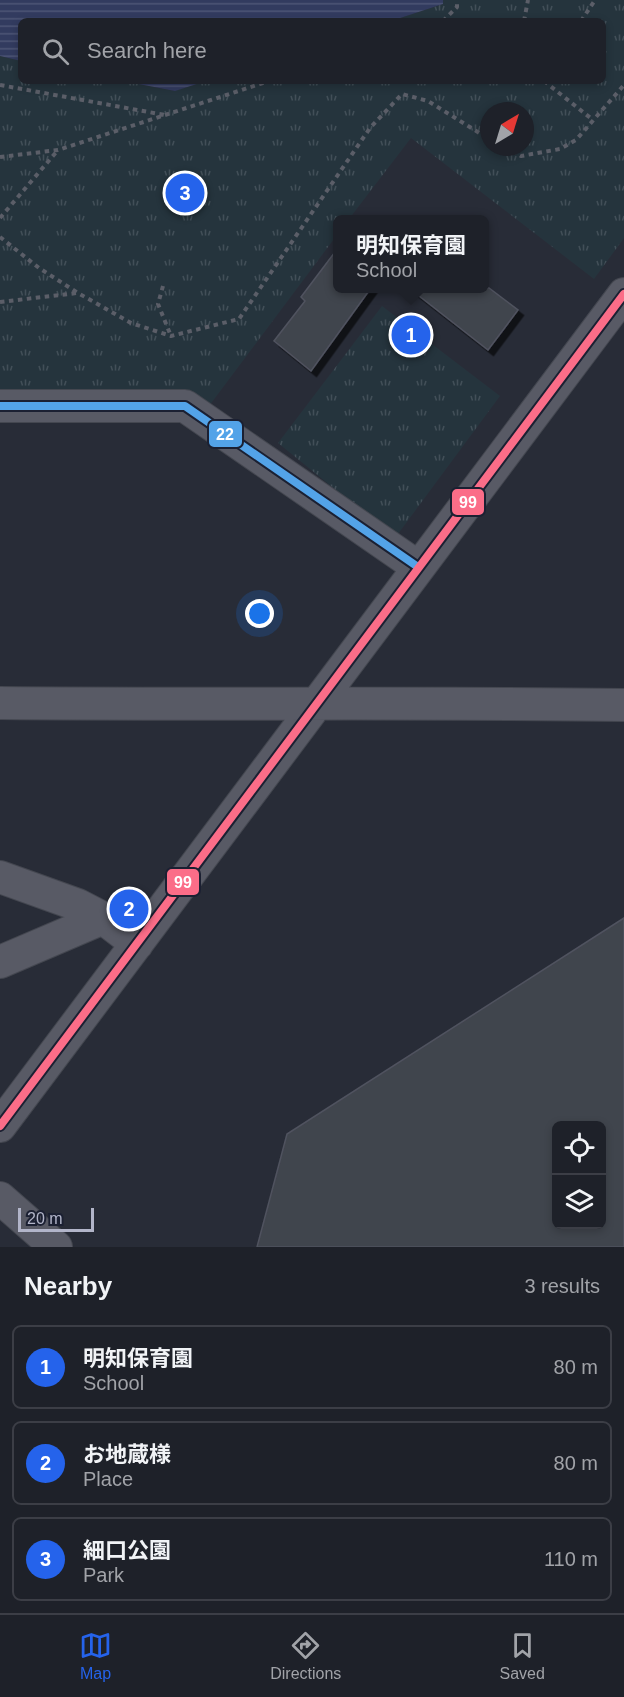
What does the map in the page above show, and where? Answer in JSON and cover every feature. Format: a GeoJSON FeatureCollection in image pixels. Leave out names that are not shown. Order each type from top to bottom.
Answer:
{"type":"FeatureCollection","features":[{"type":"Feature","properties":{"kind":"street"},"geometry":{"type":"LineString","coordinates":[[0,1126],[624,294]]}},
{"type":"Feature","properties":{"kind":"street"},"geometry":{"type":"LineString","coordinates":[[0,406],[185,406],[418,567]]}},
{"type":"Feature","properties":{"kind":"street"},"geometry":{"type":"LineString","coordinates":[[0,703],[405,702],[624,705]]}},
{"type":"Feature","properties":{"kind":"street"},"geometry":{"type":"LineString","coordinates":[[0,877],[78,905],[102,918],[137,944]]}},
{"type":"Feature","properties":{"kind":"street"},"geometry":{"type":"LineString","coordinates":[[0,962],[102,918]]}},
{"type":"Feature","properties":{"kind":"street"},"geometry":{"type":"LineString","coordinates":[[0,1198],[56,1247]]}},
{"type":"Feature","properties":{"kind":"path"},"geometry":{"type":"LineString","coordinates":[[446,18],[457,7],[457,0]]}},
{"type":"Feature","properties":{"kind":"path"},"geometry":{"type":"LineString","coordinates":[[525,18],[528,0]]}},
{"type":"Feature","properties":{"kind":"path"},"geometry":{"type":"LineString","coordinates":[[583,18],[595,0]]}},
{"type":"Feature","properties":{"kind":"path"},"geometry":{"type":"LineString","coordinates":[[0,157],[58,150],[260,84]]}},
{"type":"Feature","properties":{"kind":"path"},"geometry":{"type":"LineString","coordinates":[[548,84],[593,120]]}},
{"type":"Feature","properties":{"kind":"path"},"geometry":{"type":"LineString","coordinates":[[534,154],[560,149],[576,140],[624,85]]}},
{"type":"Feature","properties":{"kind":"path"},"geometry":{"type":"LineString","coordinates":[[0,86],[167,115]]}},
{"type":"Feature","properties":{"kind":"path"},"geometry":{"type":"LineString","coordinates":[[0,237],[39,268],[131,323],[171,336],[239,319],[370,128],[402,94],[428,101],[480,133]]}},
{"type":"Feature","properties":{"kind":"path"},"geometry":{"type":"LineString","coordinates":[[0,218],[58,150]]}},
{"type":"Feature","properties":{"kind":"path"},"geometry":{"type":"LineString","coordinates":[[163,286],[158,304],[171,336]]}},
{"type":"Feature","properties":{"kind":"path"},"geometry":{"type":"LineString","coordinates":[[0,302],[78,292]]}},
{"type":"Feature","properties":{"kind":"green space"},"geometry":{"type":"Polygon","coordinates":[[[443,0],[624,0],[624,238],[594,279],[411,138],[352,215],[333,215],[333,240],[206,410],[0,396],[0,56],[18,60],[18,84],[138,84],[174,91],[196,84],[606,84],[606,18],[400,18],[443,4],[443,0]]]}},
{"type":"Feature","properties":{"kind":"green space"},"geometry":{"type":"Polygon","coordinates":[[[382,306],[500,396],[395,538],[278,443],[382,306]]]}},
{"type":"Feature","properties":{"kind":"water"},"geometry":{"type":"Polygon","coordinates":[[[0,0],[443,0],[443,4],[400,18],[18,18],[18,60],[0,56],[0,0]]]}},
{"type":"Feature","properties":{"kind":"water"},"geometry":{"type":"Polygon","coordinates":[[[139,84],[197,84],[175,91],[139,84]]]}},
{"type":"Feature","properties":{"kind":"building"},"geometry":{"type":"Polygon","coordinates":[[[333,255],[333,293],[367,293],[311,371],[274,341],[305,301],[301,297],[333,255]]]}},
{"type":"Feature","properties":{"kind":"building"},"geometry":{"type":"Polygon","coordinates":[[[489,288],[518,310],[488,350],[415,293],[489,293],[489,288]]]}},
{"type":"Feature","properties":{"kind":"building"},"geometry":{"type":"Polygon","coordinates":[[[624,918],[624,1247],[257,1247],[287,1134],[624,918]]]}},
{"type":"Feature","properties":{"kind":"transit line","name":"99"},"geometry":{"type":"LineString","coordinates":[[0,1126],[624,294]]}},
{"type":"Feature","properties":{"kind":"transit line","name":"22"},"geometry":{"type":"LineString","coordinates":[[0,406],[185,406],[418,567]]}},
{"type":"Feature","properties":{"kind":"place","name":"細口公園"},"geometry":{"type":"Point","coordinates":[185,193]}},
{"type":"Feature","properties":{"kind":"place","name":"明知保育園"},"geometry":{"type":"Point","coordinates":[411,335]}},
{"type":"Feature","properties":{"kind":"place","name":"お地蔵様"},"geometry":{"type":"Point","coordinates":[129,909]}}]}
